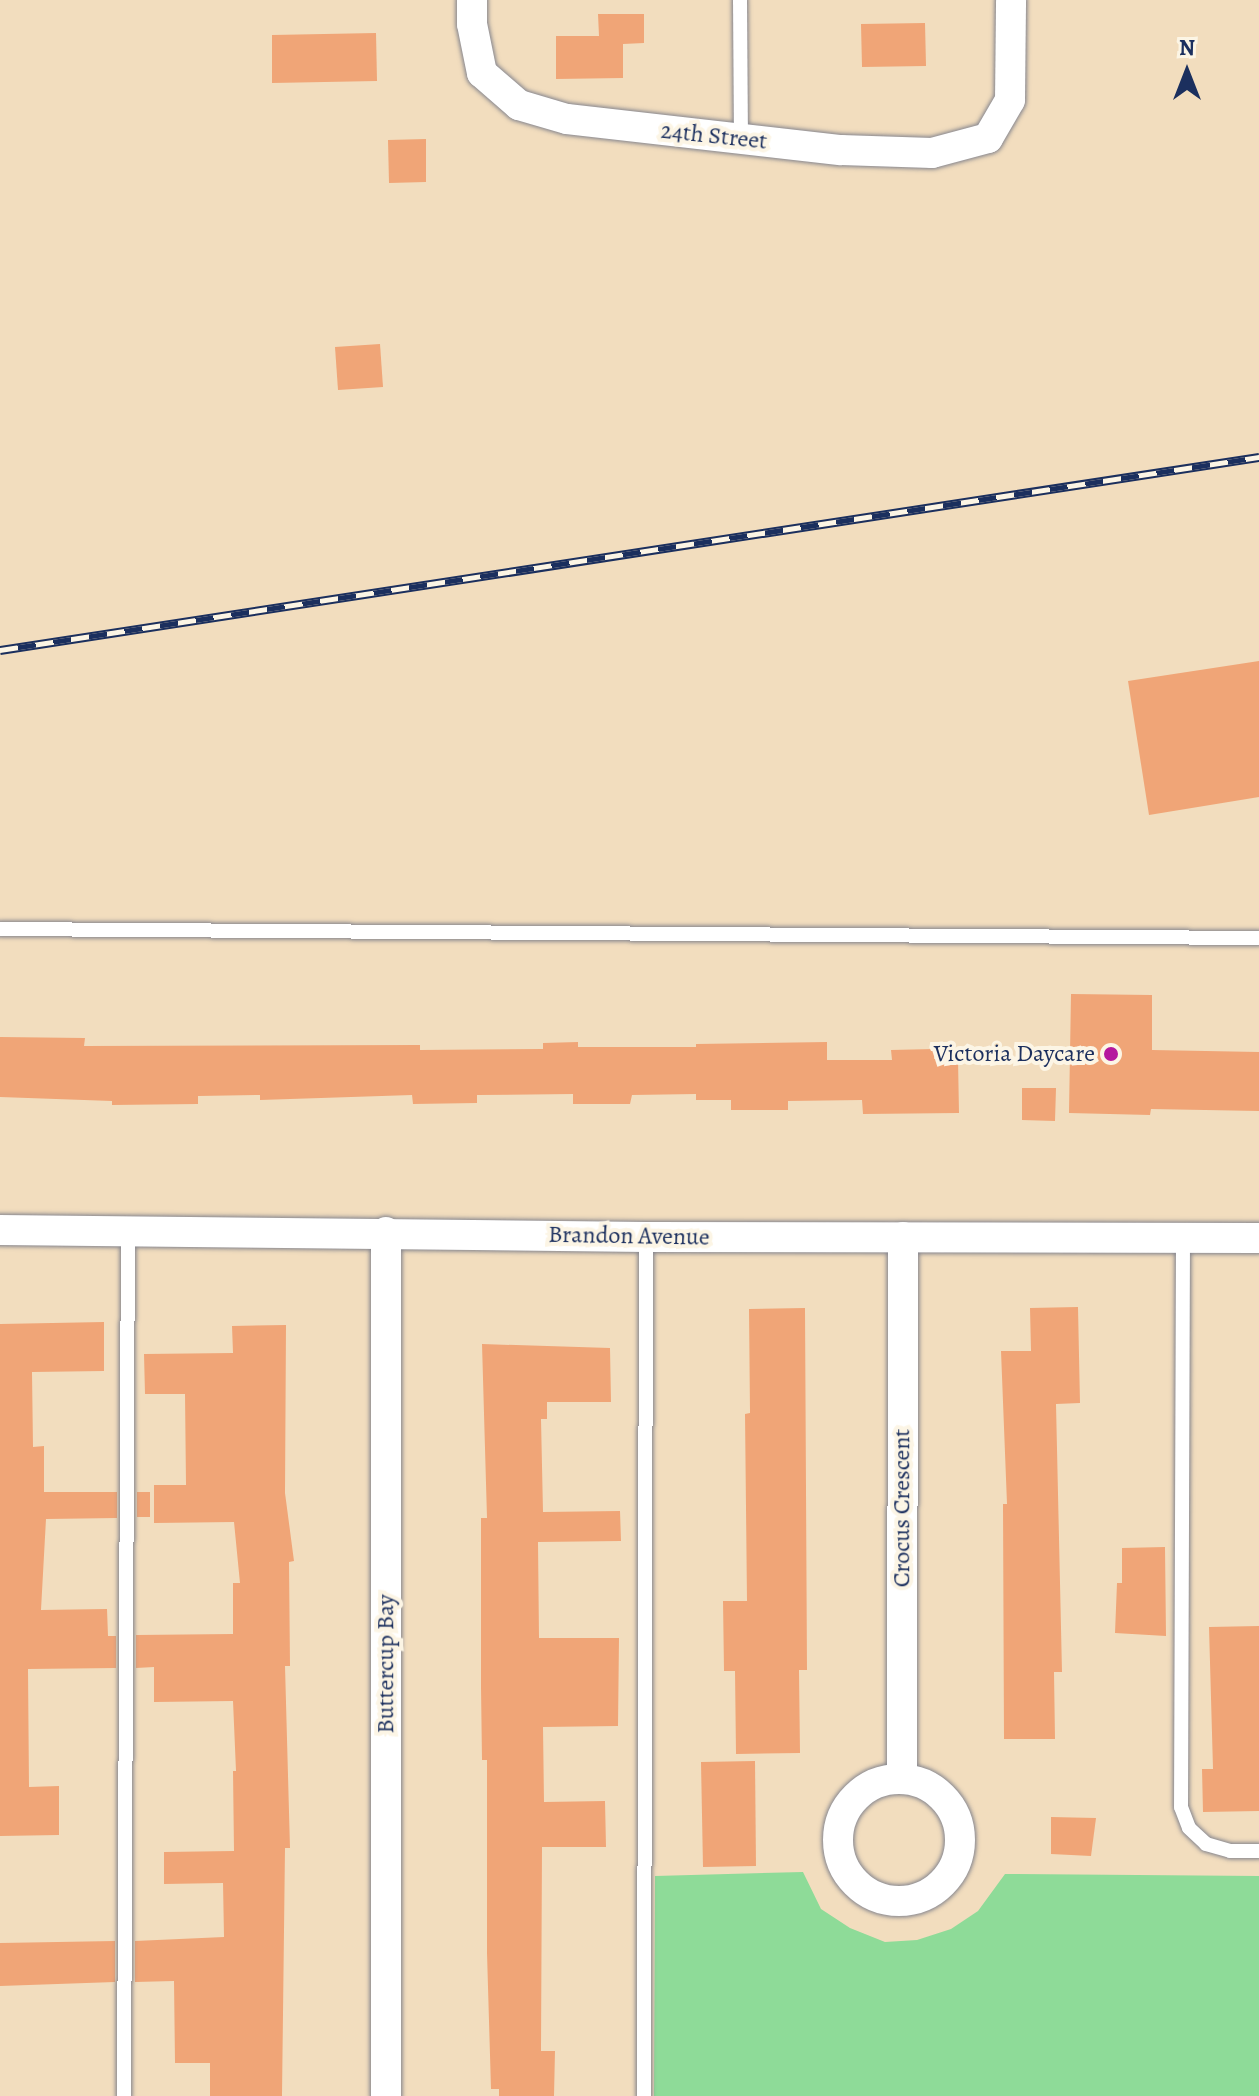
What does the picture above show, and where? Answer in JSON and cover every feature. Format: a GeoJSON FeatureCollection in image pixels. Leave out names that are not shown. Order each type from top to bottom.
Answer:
{"type":"FeatureCollection","features":[{"type":"Feature","properties":{"kind":"street","name":"24th Street"},"geometry":{"type":"LineString","coordinates":[[472,0],[472,24],[482,73],[519,105],[567,119],[841,150],[932,153],[988,138],[1010,100],[1011,0]]}},
{"type":"Feature","properties":{"kind":"street","name":"Brandon Avenue"},"geometry":{"type":"LineString","coordinates":[[0,1230],[646,1237],[1259,1238]]}},
{"type":"Feature","properties":{"kind":"street","name":"Buttercup Bay"},"geometry":{"type":"LineString","coordinates":[[386,1232],[386,2096]]}},
{"type":"Feature","properties":{"kind":"street","name":"Crocus Crescent"},"geometry":{"type":"LineString","coordinates":[[902,1779],[903,1237]]}},
{"type":"Feature","properties":{"kind":"street"},"geometry":{"type":"LineString","coordinates":[[902,1779],[923,1783],[940,1794],[954,1811],[960,1831],[959,1853],[951,1872],[937,1888],[919,1898],[898,1901],[877,1896],[848,1873],[840,1855],[838,1836],[842,1818],[859,1795],[883,1781],[902,1779]]}},
{"type":"Feature","properties":{"kind":"lane"},"geometry":{"type":"LineString","coordinates":[[740,0],[741,139]]}},
{"type":"Feature","properties":{"kind":"lane"},"geometry":{"type":"LineString","coordinates":[[0,929],[1259,938]]}},
{"type":"Feature","properties":{"kind":"lane"},"geometry":{"type":"LineString","coordinates":[[124,2096],[128,1231]]}},
{"type":"Feature","properties":{"kind":"lane"},"geometry":{"type":"LineString","coordinates":[[644,2096],[646,1237]]}},
{"type":"Feature","properties":{"kind":"lane"},"geometry":{"type":"LineString","coordinates":[[1183,1238],[1181,1807],[1189,1828],[1206,1844],[1230,1851],[1259,1851]]}},
{"type":"Feature","properties":{"kind":"green space"},"geometry":{"type":"Polygon","coordinates":[[[803,1872],[821,1909],[850,1928],[885,1942],[917,1940],[951,1929],[978,1911],[1005,1874],[1259,1876],[1259,2096],[654,2096],[655,1876],[803,1872]]]}},
{"type":"Feature","properties":{"kind":"building"},"geometry":{"type":"Polygon","coordinates":[[[598,14],[644,14],[644,43],[623,44],[623,78],[556,79],[556,36],[599,36],[598,14]]]}},
{"type":"Feature","properties":{"kind":"building"},"geometry":{"type":"Polygon","coordinates":[[[925,23],[926,66],[862,67],[861,24],[925,23]]]}},
{"type":"Feature","properties":{"kind":"building"},"geometry":{"type":"Polygon","coordinates":[[[376,33],[377,81],[272,83],[272,35],[376,33]]]}},
{"type":"Feature","properties":{"kind":"building"},"geometry":{"type":"Polygon","coordinates":[[[426,139],[426,182],[389,183],[388,140],[426,139]]]}},
{"type":"Feature","properties":{"kind":"building"},"geometry":{"type":"Polygon","coordinates":[[[380,344],[383,387],[338,390],[335,347],[380,344]]]}},
{"type":"Feature","properties":{"kind":"building"},"geometry":{"type":"Polygon","coordinates":[[[1259,661],[1259,797],[1149,815],[1128,681],[1259,661]]]}},
{"type":"Feature","properties":{"kind":"building","name":"Victoria Daycare"},"geometry":{"type":"Polygon","coordinates":[[[1071,994],[1152,995],[1152,1050],[1259,1052],[1259,1111],[1151,1109],[1150,1115],[1069,1113],[1071,994]]]}},
{"type":"Feature","properties":{"kind":"building"},"geometry":{"type":"Polygon","coordinates":[[[0,1037],[85,1038],[84,1046],[420,1045],[420,1050],[543,1049],[543,1043],[578,1042],[578,1047],[696,1047],[696,1044],[827,1042],[827,1060],[892,1060],[891,1050],[934,1049],[934,1059],[958,1059],[959,1113],[863,1114],[862,1100],[788,1101],[788,1110],[731,1110],[731,1100],[696,1100],[696,1094],[632,1095],[630,1104],[573,1104],[573,1094],[477,1095],[477,1103],[413,1104],[412,1095],[260,1100],[260,1095],[198,1096],[198,1104],[112,1105],[112,1101],[0,1097],[0,1037]]]}},
{"type":"Feature","properties":{"kind":"building"},"geometry":{"type":"Polygon","coordinates":[[[1022,1088],[1056,1088],[1055,1121],[1022,1120],[1022,1088]]]}},
{"type":"Feature","properties":{"kind":"building"},"geometry":{"type":"Polygon","coordinates":[[[1078,1307],[1080,1403],[1056,1404],[1062,1672],[1054,1672],[1055,1739],[1004,1739],[1003,1504],[1007,1504],[1001,1351],[1031,1351],[1030,1308],[1078,1307]]]}},
{"type":"Feature","properties":{"kind":"building"},"geometry":{"type":"Polygon","coordinates":[[[805,1308],[807,1670],[799,1670],[800,1753],[736,1754],[735,1671],[724,1671],[723,1601],[747,1601],[745,1414],[750,1413],[749,1309],[805,1308]]]}},
{"type":"Feature","properties":{"kind":"building"},"geometry":{"type":"Polygon","coordinates":[[[104,1322],[104,1371],[32,1372],[33,1447],[44,1446],[44,1492],[117,1492],[117,1518],[46,1519],[41,1610],[107,1609],[108,1636],[116,1636],[116,1668],[28,1669],[29,1787],[59,1786],[59,1835],[0,1836],[0,1324],[104,1322]]]}},
{"type":"Feature","properties":{"kind":"building"},"geometry":{"type":"Polygon","coordinates":[[[286,1325],[285,1493],[294,1561],[289,1562],[290,1666],[285,1666],[290,1848],[285,1848],[282,2096],[210,2096],[210,2063],[175,2063],[174,1981],[135,1982],[135,1941],[224,1937],[223,1883],[164,1884],[164,1852],[234,1851],[233,1771],[236,1771],[233,1701],[154,1702],[154,1667],[136,1668],[136,1635],[233,1634],[233,1583],[240,1583],[234,1522],[154,1523],[154,1485],[186,1485],[185,1394],[145,1394],[144,1354],[233,1353],[232,1326],[286,1325]]]}},
{"type":"Feature","properties":{"kind":"building"},"geometry":{"type":"Polygon","coordinates":[[[482,1344],[610,1348],[611,1402],[547,1402],[547,1419],[541,1419],[543,1512],[620,1511],[621,1541],[538,1542],[539,1638],[619,1638],[618,1726],[543,1727],[544,1802],[605,1801],[606,1847],[542,1847],[541,2051],[555,2051],[554,2096],[499,2096],[499,2089],[491,2089],[487,1760],[482,1760],[481,1687],[481,1518],[487,1518],[482,1344]]]}},
{"type":"Feature","properties":{"kind":"building"},"geometry":{"type":"Polygon","coordinates":[[[137,1492],[150,1492],[150,1517],[137,1517],[137,1492]]]}},
{"type":"Feature","properties":{"kind":"building"},"geometry":{"type":"Polygon","coordinates":[[[1165,1547],[1166,1636],[1115,1633],[1117,1583],[1122,1583],[1122,1548],[1165,1547]]]}},
{"type":"Feature","properties":{"kind":"building"},"geometry":{"type":"Polygon","coordinates":[[[1259,1626],[1259,1811],[1203,1812],[1202,1769],[1213,1769],[1209,1627],[1259,1626]]]}},
{"type":"Feature","properties":{"kind":"building"},"geometry":{"type":"Polygon","coordinates":[[[755,1761],[756,1866],[703,1867],[701,1762],[755,1761]]]}},
{"type":"Feature","properties":{"kind":"building"},"geometry":{"type":"Polygon","coordinates":[[[1051,1817],[1096,1818],[1091,1856],[1051,1854],[1051,1817]]]}},
{"type":"Feature","properties":{"kind":"building"},"geometry":{"type":"Polygon","coordinates":[[[115,1941],[115,1982],[0,1986],[0,1943],[115,1941]]]}},
{"type":"Feature","properties":{"kind":"railway"},"geometry":{"type":"LineString","coordinates":[[0,650],[1259,457]]}},
{"type":"Feature","properties":{"kind":"place","name":"Victoria Daycare"},"geometry":{"type":"Point","coordinates":[1111,1054]}}]}
